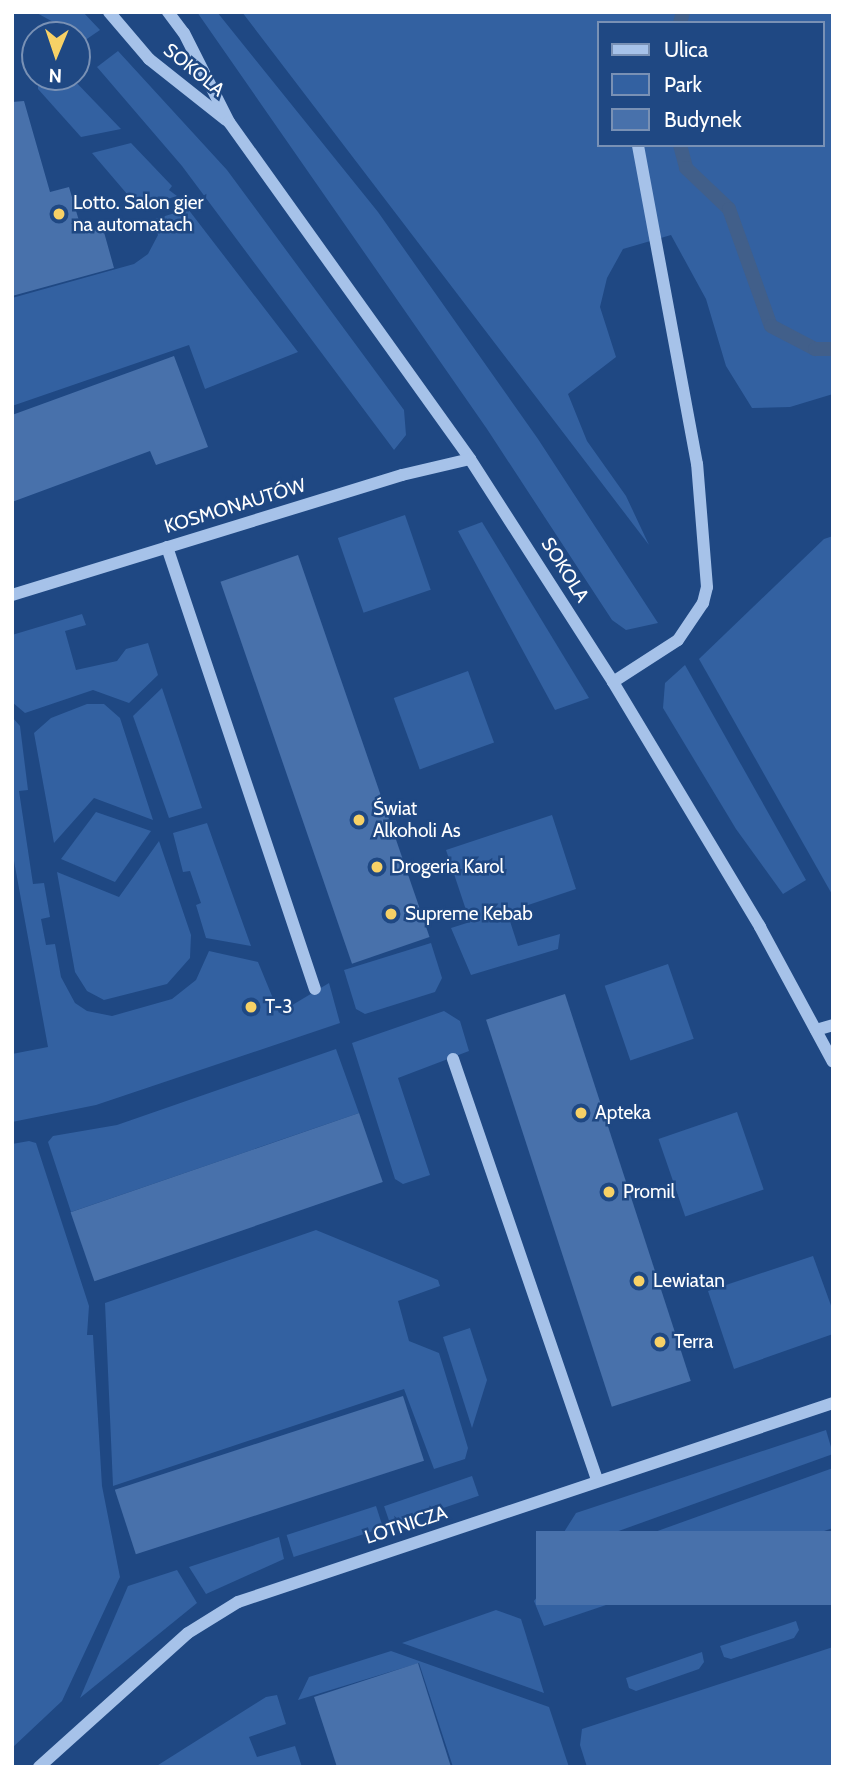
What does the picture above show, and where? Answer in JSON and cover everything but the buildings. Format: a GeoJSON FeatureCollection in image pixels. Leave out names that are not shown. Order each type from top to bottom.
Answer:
{"type":"FeatureCollection","features":[{"type":"Feature","properties":{"kind":"street","name":"SOKOLA"},"geometry":{"type":"LineString","coordinates":[[109,12],[149,59],[229,122]]}},
{"type":"Feature","properties":{"kind":"street","name":"SOKOLA"},"geometry":{"type":"LineString","coordinates":[[169,12],[229,122],[470,459],[613,682],[833,1062]]}},
{"type":"Feature","properties":{"kind":"street"},"geometry":{"type":"LineString","coordinates":[[613,682],[678,640],[703,603],[707,587],[697,464],[638,147]]}},
{"type":"Feature","properties":{"kind":"street","name":"KOSMONAUTÓW"},"geometry":{"type":"LineString","coordinates":[[12,595],[402,475],[470,459]]}},
{"type":"Feature","properties":{"kind":"street"},"geometry":{"type":"LineString","coordinates":[[167,547],[315,989]]}},
{"type":"Feature","properties":{"kind":"street"},"geometry":{"type":"LineString","coordinates":[[816,1030],[833,1025]]}},
{"type":"Feature","properties":{"kind":"street"},"geometry":{"type":"LineString","coordinates":[[453,1059],[597,1480]]}},
{"type":"Feature","properties":{"kind":"street","name":"LOTNICZA"},"geometry":{"type":"LineString","coordinates":[[39,1767],[188,1633],[237,1602],[833,1403]]}},
{"type":"Feature","properties":{"kind":"green space"},"geometry":{"type":"Polygon","coordinates":[[[35,12],[83,12],[100,30],[91,36],[91,21],[51,21],[35,12]]]}},
{"type":"Feature","properties":{"kind":"green space"},"geometry":{"type":"Polygon","coordinates":[[[197,12],[217,12],[378,212],[538,439],[658,623],[626,630],[612,620],[487,429],[197,12]]]}},
{"type":"Feature","properties":{"kind":"green space"},"geometry":{"type":"Polygon","coordinates":[[[242,12],[833,12],[833,394],[790,407],[752,408],[726,366],[706,299],[671,235],[623,249],[607,278],[600,307],[616,357],[568,394],[587,441],[626,496],[649,545],[242,12]]]}},
{"type":"Feature","properties":{"kind":"green space"},"geometry":{"type":"Polygon","coordinates":[[[118,51],[227,170],[404,410],[406,435],[394,450],[182,166],[97,67],[118,51]]]}},
{"type":"Feature","properties":{"kind":"green space"},"geometry":{"type":"Polygon","coordinates":[[[40,91],[84,91],[121,129],[81,137],[40,91]]]}},
{"type":"Feature","properties":{"kind":"green space"},"geometry":{"type":"Polygon","coordinates":[[[131,143],[172,186],[169,190],[177,196],[139,208],[92,153],[131,143]]]}},
{"type":"Feature","properties":{"kind":"green space"},"geometry":{"type":"Polygon","coordinates":[[[188,209],[298,352],[205,389],[189,345],[12,406],[12,298],[134,264],[148,254],[158,235],[152,220],[188,209]]]}},
{"type":"Feature","properties":{"kind":"green space"},"geometry":{"type":"Polygon","coordinates":[[[405,515],[431,590],[364,613],[338,538],[405,515]]]}},
{"type":"Feature","properties":{"kind":"green space"},"geometry":{"type":"Polygon","coordinates":[[[482,522],[589,698],[555,710],[458,531],[482,522]]]}},
{"type":"Feature","properties":{"kind":"green space"},"geometry":{"type":"Polygon","coordinates":[[[833,536],[833,896],[699,659],[824,539],[833,536]]]}},
{"type":"Feature","properties":{"kind":"green space"},"geometry":{"type":"Polygon","coordinates":[[[82,614],[86,625],[65,631],[76,670],[117,661],[126,649],[148,643],[158,675],[129,703],[93,690],[25,713],[12,702],[12,635],[82,614]]]}},
{"type":"Feature","properties":{"kind":"green space"},"geometry":{"type":"Polygon","coordinates":[[[685,665],[806,880],[783,894],[736,829],[663,708],[665,683],[685,665]]]}},
{"type":"Feature","properties":{"kind":"green space"},"geometry":{"type":"Polygon","coordinates":[[[468,671],[494,742],[420,769],[394,698],[468,671]]]}},
{"type":"Feature","properties":{"kind":"green space"},"geometry":{"type":"Polygon","coordinates":[[[162,688],[202,808],[169,818],[133,716],[162,688]]]}},
{"type":"Feature","properties":{"kind":"green space"},"geometry":{"type":"Polygon","coordinates":[[[87,704],[104,704],[120,718],[153,820],[94,798],[54,843],[34,733],[51,718],[87,704]]]}},
{"type":"Feature","properties":{"kind":"green space"},"geometry":{"type":"Polygon","coordinates":[[[12,717],[20,726],[28,790],[19,791],[33,884],[44,883],[50,917],[41,919],[46,945],[55,944],[61,977],[75,1003],[87,1011],[112,1016],[172,999],[196,980],[209,951],[258,962],[279,1013],[329,983],[340,1023],[96,1105],[12,1122],[12,1054],[48,1047],[12,850],[12,717]]]}},
{"type":"Feature","properties":{"kind":"green space"},"geometry":{"type":"Polygon","coordinates":[[[96,812],[151,831],[115,882],[61,859],[96,812]]]}},
{"type":"Feature","properties":{"kind":"green space"},"geometry":{"type":"Polygon","coordinates":[[[552,815],[576,889],[507,912],[518,946],[560,934],[558,949],[471,975],[451,928],[470,922],[446,850],[552,815]]]}},
{"type":"Feature","properties":{"kind":"green space"},"geometry":{"type":"Polygon","coordinates":[[[207,823],[251,946],[206,938],[196,905],[201,903],[190,871],[183,872],[173,833],[207,823]]]}},
{"type":"Feature","properties":{"kind":"green space"},"geometry":{"type":"Polygon","coordinates":[[[159,841],[191,935],[190,958],[167,984],[104,1000],[87,991],[75,972],[57,872],[119,897],[159,841]]]}},
{"type":"Feature","properties":{"kind":"green space"},"geometry":{"type":"Polygon","coordinates":[[[431,943],[442,978],[435,992],[365,1014],[356,1009],[344,970],[431,943]]]}},
{"type":"Feature","properties":{"kind":"green space"},"geometry":{"type":"Polygon","coordinates":[[[668,964],[694,1039],[630,1061],[605,986],[668,964]]]}},
{"type":"Feature","properties":{"kind":"green space"},"geometry":{"type":"Polygon","coordinates":[[[444,1011],[460,1021],[469,1051],[398,1078],[430,1175],[403,1184],[395,1179],[352,1043],[444,1011]]]}},
{"type":"Feature","properties":{"kind":"green space"},"geometry":{"type":"Polygon","coordinates":[[[336,1049],[359,1113],[71,1212],[48,1142],[53,1136],[117,1125],[336,1049]]]}},
{"type":"Feature","properties":{"kind":"green space"},"geometry":{"type":"Polygon","coordinates":[[[737,1112],[764,1190],[685,1217],[659,1139],[737,1112]]]}},
{"type":"Feature","properties":{"kind":"green space"},"geometry":{"type":"Polygon","coordinates":[[[29,1141],[36,1143],[89,1306],[87,1335],[93,1335],[102,1486],[120,1577],[62,1701],[12,1748],[12,1144],[29,1141]]]}},
{"type":"Feature","properties":{"kind":"green space"},"geometry":{"type":"Polygon","coordinates":[[[316,1230],[438,1280],[440,1286],[398,1301],[409,1341],[439,1353],[468,1448],[465,1459],[434,1469],[404,1389],[113,1486],[105,1303],[316,1230]]]}},
{"type":"Feature","properties":{"kind":"green space"},"geometry":{"type":"Polygon","coordinates":[[[813,1256],[833,1311],[833,1334],[734,1369],[708,1291],[813,1256]]]}},
{"type":"Feature","properties":{"kind":"green space"},"geometry":{"type":"Polygon","coordinates":[[[470,1328],[487,1380],[472,1428],[443,1337],[470,1328]]]}},
{"type":"Feature","properties":{"kind":"green space"},"geometry":{"type":"Polygon","coordinates":[[[826,1430],[833,1454],[549,1556],[576,1513],[826,1430]]]}},
{"type":"Feature","properties":{"kind":"green space"},"geometry":{"type":"Polygon","coordinates":[[[833,1468],[833,1528],[544,1626],[534,1601],[560,1566],[833,1468]]]}},
{"type":"Feature","properties":{"kind":"green space"},"geometry":{"type":"Polygon","coordinates":[[[472,1476],[479,1496],[391,1526],[384,1506],[472,1476]]]}},
{"type":"Feature","properties":{"kind":"green space"},"geometry":{"type":"Polygon","coordinates":[[[376,1506],[383,1528],[294,1557],[287,1535],[376,1506]]]}},
{"type":"Feature","properties":{"kind":"green space"},"geometry":{"type":"Polygon","coordinates":[[[279,1537],[284,1559],[206,1594],[189,1567],[279,1537]]]}},
{"type":"Feature","properties":{"kind":"green space"},"geometry":{"type":"Polygon","coordinates":[[[177,1570],[197,1603],[80,1698],[128,1586],[177,1570]]]}},
{"type":"Feature","properties":{"kind":"green space"},"geometry":{"type":"Polygon","coordinates":[[[496,1610],[521,1619],[544,1693],[402,1643],[496,1610]]]}},
{"type":"Feature","properties":{"kind":"green space"},"geometry":{"type":"Polygon","coordinates":[[[796,1621],[799,1630],[794,1638],[731,1659],[724,1657],[720,1646],[796,1621]]]}},
{"type":"Feature","properties":{"kind":"green space"},"geometry":{"type":"Polygon","coordinates":[[[833,1647],[833,1767],[587,1767],[580,1745],[582,1729],[833,1647]]]}},
{"type":"Feature","properties":{"kind":"green space"},"geometry":{"type":"Polygon","coordinates":[[[391,1651],[549,1707],[569,1767],[453,1767],[419,1663],[298,1700],[309,1677],[391,1651]]]}},
{"type":"Feature","properties":{"kind":"green space"},"geometry":{"type":"Polygon","coordinates":[[[702,1652],[704,1662],[699,1669],[636,1691],[629,1688],[626,1678],[702,1652]]]}},
{"type":"Feature","properties":{"kind":"green space"},"geometry":{"type":"Polygon","coordinates":[[[277,1695],[286,1724],[249,1737],[257,1757],[295,1746],[302,1767],[155,1767],[266,1697],[277,1695]]]}},
{"type":"Feature","properties":{"kind":"waterway"},"geometry":{"type":"LineString","coordinates":[[681,21],[683,12]]}},
{"type":"Feature","properties":{"kind":"waterway"},"geometry":{"type":"LineString","coordinates":[[681,147],[686,168],[729,209],[771,326],[815,349],[833,349]]}},
{"type":"Feature","properties":{"kind":"place","name":"Lotto. Salon gier na automatach"},"geometry":{"type":"Point","coordinates":[59,214]}},
{"type":"Feature","properties":{"kind":"place","name":"Świat Alkoholi As"},"geometry":{"type":"Point","coordinates":[359,820]}},
{"type":"Feature","properties":{"kind":"place","name":"Drogeria Karol"},"geometry":{"type":"Point","coordinates":[377,867]}},
{"type":"Feature","properties":{"kind":"place","name":"Supreme Kebab"},"geometry":{"type":"Point","coordinates":[391,914]}},
{"type":"Feature","properties":{"kind":"place","name":"T-3"},"geometry":{"type":"Point","coordinates":[251,1007]}},
{"type":"Feature","properties":{"kind":"place","name":"Apteka"},"geometry":{"type":"Point","coordinates":[581,1113]}},
{"type":"Feature","properties":{"kind":"place","name":"Promil"},"geometry":{"type":"Point","coordinates":[609,1192]}},
{"type":"Feature","properties":{"kind":"place","name":"Lewiatan"},"geometry":{"type":"Point","coordinates":[639,1281]}},
{"type":"Feature","properties":{"kind":"place","name":"Terra"},"geometry":{"type":"Point","coordinates":[660,1342]}}]}
